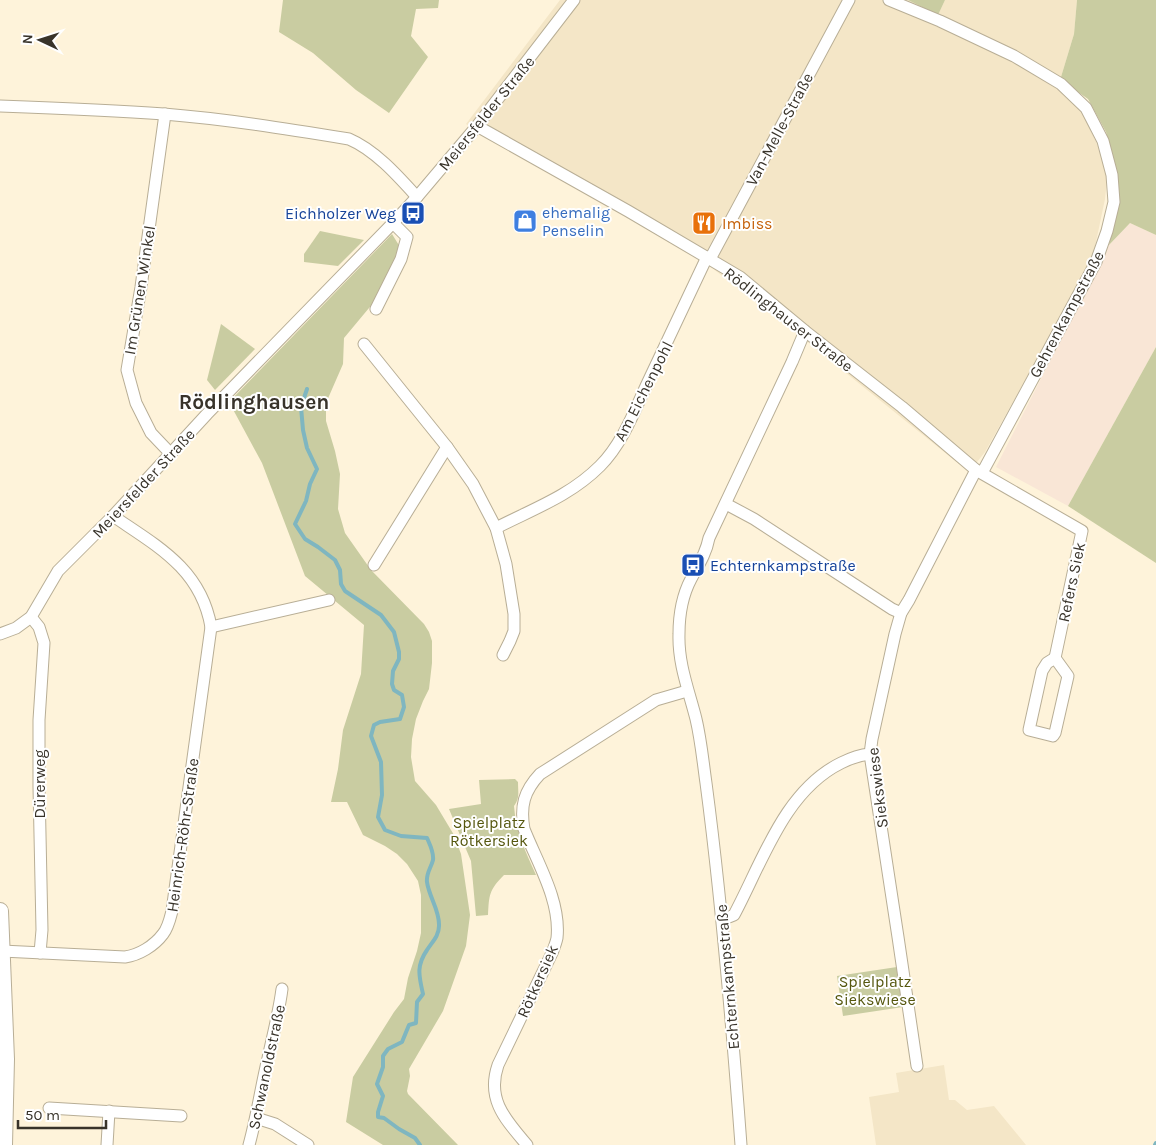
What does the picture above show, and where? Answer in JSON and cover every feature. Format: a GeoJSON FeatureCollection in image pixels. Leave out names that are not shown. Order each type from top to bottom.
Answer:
{"type":"FeatureCollection","features":[{"type":"Feature","properties":{"kind":"street","name":"Meiersfelder Straße"},"geometry":{"type":"LineString","coordinates":[[0,634],[16,628],[31,617],[58,571],[113,516],[207,414],[417,197],[477,126],[574,0]]}},
{"type":"Feature","properties":{"kind":"street","name":"Van-Melle-Straße"},"geometry":{"type":"LineString","coordinates":[[709,258],[849,0]]}},
{"type":"Feature","properties":{"kind":"street","name":"Gehrenkampstraße"},"geometry":{"type":"LineString","coordinates":[[889,0],[940,21],[1014,56],[1061,84],[1088,111],[1103,141],[1112,175],[1114,202],[1107,231],[1096,262],[979,471]]}},
{"type":"Feature","properties":{"kind":"street"},"geometry":{"type":"LineString","coordinates":[[0,106],[165,114],[239,122],[349,138],[360,143],[392,170],[417,197]]}},
{"type":"Feature","properties":{"kind":"street","name":"Im Grünen Winkel"},"geometry":{"type":"LineString","coordinates":[[165,114],[141,287],[127,370],[136,403],[151,433],[171,454]]}},
{"type":"Feature","properties":{"kind":"street","name":"Rödlinghauser Straße"},"geometry":{"type":"LineString","coordinates":[[477,126],[628,210],[740,277],[979,471]]}},
{"type":"Feature","properties":{"kind":"street"},"geometry":{"type":"LineString","coordinates":[[376,309],[401,259],[407,237],[393,223]]}},
{"type":"Feature","properties":{"kind":"street","name":"Am Eichenpohl"},"geometry":{"type":"LineString","coordinates":[[496,528],[538,509],[567,493],[604,462],[627,428],[709,258]]}},
{"type":"Feature","properties":{"kind":"street","name":"Echternkampstraße"},"geometry":{"type":"LineString","coordinates":[[741,1145],[715,849],[701,747],[696,719],[682,670],[679,653],[679,635],[682,605],[692,578],[805,331]]}},
{"type":"Feature","properties":{"kind":"street"},"geometry":{"type":"LineString","coordinates":[[364,344],[447,447],[473,484],[496,528],[506,564],[514,614],[514,631],[503,655]]}},
{"type":"Feature","properties":{"kind":"street"},"geometry":{"type":"LineString","coordinates":[[374,565],[447,447]]}},
{"type":"Feature","properties":{"kind":"street","name":"Siekswiese"},"geometry":{"type":"LineString","coordinates":[[917,1066],[870,754],[901,613],[979,471]]}},
{"type":"Feature","properties":{"kind":"street","name":"Refers Siek"},"geometry":{"type":"LineString","coordinates":[[979,471],[1082,531],[1055,658],[1047,663],[1042,671],[1029,730],[1053,736],[1068,676],[1055,658]]}},
{"type":"Feature","properties":{"kind":"street"},"geometry":{"type":"LineString","coordinates":[[726,504],[754,519],[901,613]]}},
{"type":"Feature","properties":{"kind":"street","name":"Heinrich-Röhr-Straße"},"geometry":{"type":"LineString","coordinates":[[2,951],[132,956],[141,953],[155,943],[164,933],[172,911],[211,627],[209,615],[198,589],[183,569],[168,554],[113,516]]}},
{"type":"Feature","properties":{"kind":"street"},"geometry":{"type":"LineString","coordinates":[[211,627],[329,600]]}},
{"type":"Feature","properties":{"kind":"street","name":"Dürerweg"},"geometry":{"type":"LineString","coordinates":[[31,617],[38,627],[44,643],[39,720],[42,930],[40,953]]}},
{"type":"Feature","properties":{"kind":"street","name":"Rötkersiek"},"geometry":{"type":"LineString","coordinates":[[528,1145],[507,1122],[496,1100],[495,1086],[498,1065],[557,939],[554,903],[524,829],[522,817],[526,794],[540,774],[656,700],[687,690]]}},
{"type":"Feature","properties":{"kind":"street"},"geometry":{"type":"LineString","coordinates":[[722,918],[734,915],[781,825],[799,797],[808,787],[835,766],[853,757],[870,754]]}},
{"type":"Feature","properties":{"kind":"street"},"geometry":{"type":"LineString","coordinates":[[0,911],[6,1058],[4,1145]]}},
{"type":"Feature","properties":{"kind":"street","name":"Schwanoldstraße"},"geometry":{"type":"LineString","coordinates":[[249,1145],[282,989]]}},
{"type":"Feature","properties":{"kind":"street"},"geometry":{"type":"LineString","coordinates":[[49,1108],[181,1116]]}},
{"type":"Feature","properties":{"kind":"street"},"geometry":{"type":"LineString","coordinates":[[107,1145],[109,1111]]}},
{"type":"Feature","properties":{"kind":"street"},"geometry":{"type":"LineString","coordinates":[[256,1118],[275,1124],[308,1145]]}},
{"type":"Feature","properties":{"kind":"shaded area"},"geometry":{"type":"Polygon","coordinates":[[[560,0],[908,0],[938,14],[945,0],[1077,0],[1074,34],[1061,77],[1071,87],[1102,155],[1107,181],[1092,261],[985,452],[969,472],[703,261],[466,124],[560,0]]]}},
{"type":"Feature","properties":{"kind":"shaded area"},"geometry":{"type":"Polygon","coordinates":[[[1130,223],[1156,235],[1156,347],[1068,506],[996,467],[1109,245],[1130,223]]]}},
{"type":"Feature","properties":{"kind":"shaded area"},"geometry":{"type":"Polygon","coordinates":[[[944,1065],[949,1100],[955,1100],[967,1110],[994,1106],[1026,1145],[876,1145],[869,1097],[899,1092],[896,1073],[944,1065]]]}},
{"type":"Feature","properties":{"kind":"green space"},"geometry":{"type":"Polygon","coordinates":[[[283,0],[439,0],[438,8],[416,9],[411,36],[428,57],[389,113],[356,90],[313,53],[279,32],[283,0]]]}},
{"type":"Feature","properties":{"kind":"green space"},"geometry":{"type":"Polygon","coordinates":[[[908,0],[945,0],[938,15],[908,0]]]}},
{"type":"Feature","properties":{"kind":"green space"},"geometry":{"type":"Polygon","coordinates":[[[1077,0],[1156,0],[1156,235],[1130,223],[1109,245],[1115,213],[1117,184],[1113,157],[1106,132],[1088,99],[1061,77],[1074,34],[1077,0]]]}},
{"type":"Feature","properties":{"kind":"green space"},"geometry":{"type":"Polygon","coordinates":[[[320,231],[364,240],[338,266],[304,262],[304,254],[320,231]]]}},
{"type":"Feature","properties":{"kind":"green space"},"geometry":{"type":"Polygon","coordinates":[[[392,234],[400,247],[374,302],[344,338],[343,364],[326,403],[326,421],[340,474],[338,509],[345,533],[371,570],[424,624],[432,641],[429,689],[416,719],[411,757],[415,781],[436,805],[454,835],[461,854],[470,915],[466,946],[443,1011],[409,1069],[410,1076],[407,1091],[458,1145],[383,1145],[346,1122],[353,1077],[404,999],[421,933],[421,895],[418,881],[407,864],[385,846],[363,835],[347,802],[331,802],[343,730],[361,674],[364,625],[305,576],[262,463],[229,402],[392,234]]]}},
{"type":"Feature","properties":{"kind":"green space"},"geometry":{"type":"Polygon","coordinates":[[[221,324],[255,349],[215,390],[207,380],[221,324]]]}},
{"type":"Feature","properties":{"kind":"green space"},"geometry":{"type":"Polygon","coordinates":[[[1156,347],[1156,563],[1068,506],[1156,347]]]}},
{"type":"Feature","properties":{"kind":"green space","name":"Spielplatz Rötkersiek"},"geometry":{"type":"Polygon","coordinates":[[[515,779],[518,782],[518,798],[514,806],[517,825],[536,875],[504,875],[491,893],[488,915],[476,916],[471,861],[449,809],[481,804],[479,780],[515,779]]]}},
{"type":"Feature","properties":{"kind":"green space","name":"Spielplatz Siekswiese"},"geometry":{"type":"Polygon","coordinates":[[[897,967],[903,1007],[843,1016],[837,976],[897,967]]]}},
{"type":"Feature","properties":{"kind":"waterway"},"geometry":{"type":"LineString","coordinates":[[307,389],[301,407],[303,430],[307,448],[317,469],[310,484],[306,501],[295,524],[305,539],[335,560],[340,570],[341,584],[345,591],[381,615],[394,632],[399,659],[393,671],[392,684],[394,690],[402,695],[404,707],[400,719],[380,722],[374,725],[371,736],[381,762],[382,795],[378,817],[385,830],[401,836],[427,838],[433,854],[427,882],[438,915],[439,930],[421,961],[420,976],[423,994],[417,1002],[416,1023],[409,1025],[402,1042],[388,1049],[383,1056],[383,1067],[377,1084],[383,1096],[378,1117],[384,1118],[415,1138],[420,1145]]}},
{"type":"Feature","properties":{"kind":"place","name":"Eichholzer Weg"},"geometry":{"type":"Point","coordinates":[413,213]}},
{"type":"Feature","properties":{"kind":"place","name":"ehemalig Penselin"},"geometry":{"type":"Point","coordinates":[525,221]}},
{"type":"Feature","properties":{"kind":"place","name":"Imbiss"},"geometry":{"type":"Point","coordinates":[704,223]}},
{"type":"Feature","properties":{"kind":"place","name":"Echternkampstraße"},"geometry":{"type":"Point","coordinates":[693,565]}},
{"type":"Feature","properties":{"kind":"district","name":"Rödlinghausen"},"geometry":{"type":"Point","coordinates":[254,402]}}]}
